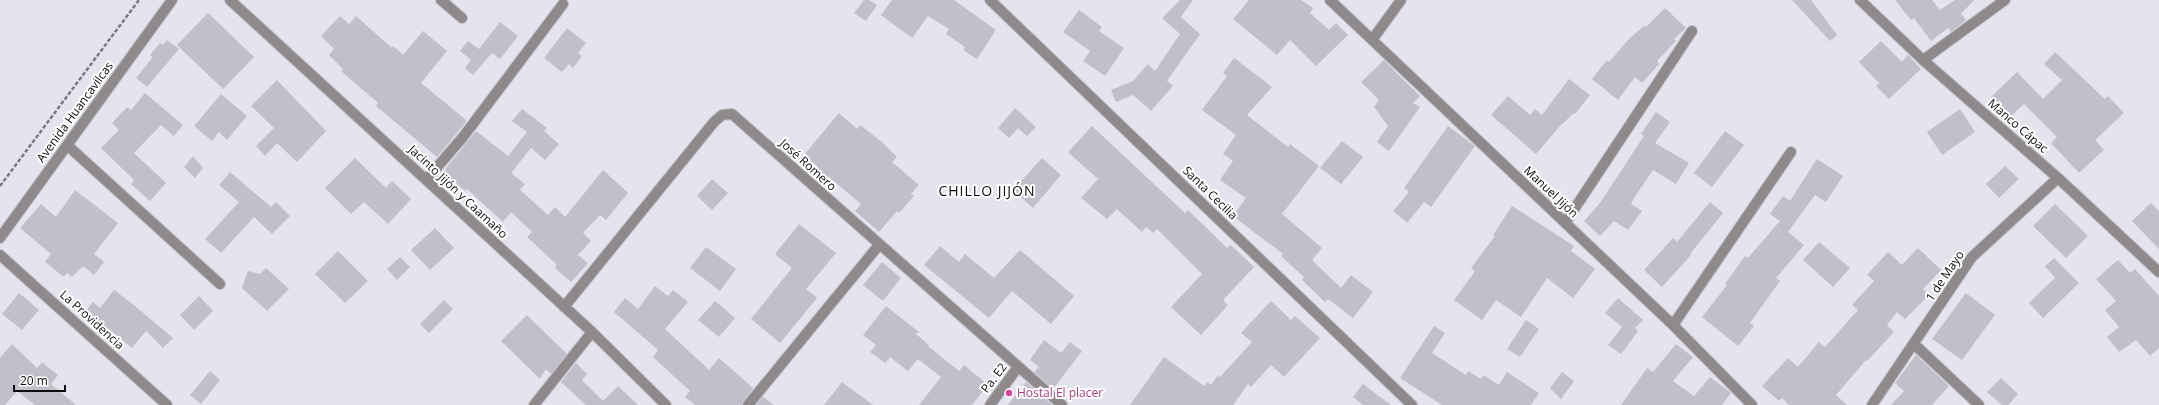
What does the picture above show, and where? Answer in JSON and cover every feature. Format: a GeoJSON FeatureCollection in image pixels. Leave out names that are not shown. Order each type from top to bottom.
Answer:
{"type":"FeatureCollection","features":[{"type":"Feature","properties":{"kind":"street","name":"Avenida Huancavilcas"},"geometry":{"type":"LineString","coordinates":[[0,238],[172,0]]}},
{"type":"Feature","properties":{"kind":"street","name":"Jacinto Jijón y Caamaño"},"geometry":{"type":"LineString","coordinates":[[230,0],[592,332],[666,405]]}},
{"type":"Feature","properties":{"kind":"street"},"geometry":{"type":"LineString","coordinates":[[441,0],[462,18]]}},
{"type":"Feature","properties":{"kind":"street","name":"Santa Cecilia"},"geometry":{"type":"LineString","coordinates":[[990,0],[1412,405]]}},
{"type":"Feature","properties":{"kind":"street","name":"Manuel Jijón"},"geometry":{"type":"LineString","coordinates":[[1330,0],[1673,325],[1752,405]]}},
{"type":"Feature","properties":{"kind":"street"},"geometry":{"type":"LineString","coordinates":[[1372,40],[1401,0]]}},
{"type":"Feature","properties":{"kind":"street","name":"Manco Cápac"},"geometry":{"type":"LineString","coordinates":[[1860,0],[1923,60],[2058,178],[2159,272]]}},
{"type":"Feature","properties":{"kind":"street"},"geometry":{"type":"LineString","coordinates":[[1923,60],[2005,0]]}},
{"type":"Feature","properties":{"kind":"street"},"geometry":{"type":"LineString","coordinates":[[426,180],[463,137],[563,4]]}},
{"type":"Feature","properties":{"kind":"street"},"geometry":{"type":"LineString","coordinates":[[1565,223],[1692,31]]}},
{"type":"Feature","properties":{"kind":"street","name":"José Romero"},"geometry":{"type":"LineString","coordinates":[[564,307],[714,122],[722,115],[732,114],[1062,405]]}},
{"type":"Feature","properties":{"kind":"street"},"geometry":{"type":"LineString","coordinates":[[67,145],[220,284]]}},
{"type":"Feature","properties":{"kind":"street"},"geometry":{"type":"LineString","coordinates":[[1673,325],[1791,152]]}},
{"type":"Feature","properties":{"kind":"street","name":"1 de Mayo"},"geometry":{"type":"LineString","coordinates":[[1872,405],[1972,257],[2058,178]]}},
{"type":"Feature","properties":{"kind":"street"},"geometry":{"type":"LineString","coordinates":[[748,405],[879,245]]}},
{"type":"Feature","properties":{"kind":"street","name":"La Providencia"},"geometry":{"type":"LineString","coordinates":[[0,254],[167,405]]}},
{"type":"Feature","properties":{"kind":"street"},"geometry":{"type":"LineString","coordinates":[[534,405],[592,332]]}},
{"type":"Feature","properties":{"kind":"street"},"geometry":{"type":"LineString","coordinates":[[1914,344],[1980,405]]}},
{"type":"Feature","properties":{"kind":"street","name":"Pa. E2"},"geometry":{"type":"LineString","coordinates":[[990,405],[1018,367]]}},
{"type":"Feature","properties":{"kind":"path"},"geometry":{"type":"LineString","coordinates":[[0,186],[139,0]]}},
{"type":"Feature","properties":{"kind":"building"},"geometry":{"type":"Polygon","coordinates":[[[864,0],[869,0],[877,5],[866,21],[854,13],[864,0]]]}},
{"type":"Feature","properties":{"kind":"building"},"geometry":{"type":"Polygon","coordinates":[[[892,0],[954,0],[996,30],[977,59],[963,50],[965,47],[946,34],[949,29],[928,16],[912,38],[881,15],[892,0]]]}},
{"type":"Feature","properties":{"kind":"building"},"geometry":{"type":"Polygon","coordinates":[[[1180,0],[1193,0],[1181,17],[1200,34],[1167,81],[1173,86],[1151,111],[1133,95],[1116,102],[1111,90],[1133,81],[1148,64],[1155,71],[1180,34],[1162,18],[1180,0]]]}},
{"type":"Feature","properties":{"kind":"building"},"geometry":{"type":"Polygon","coordinates":[[[1249,0],[1301,0],[1313,8],[1310,13],[1329,30],[1336,23],[1348,35],[1316,66],[1290,40],[1277,55],[1233,19],[1249,0]]]}},
{"type":"Feature","properties":{"kind":"building"},"geometry":{"type":"Polygon","coordinates":[[[1792,0],[1811,0],[1837,35],[1830,41],[1792,0]]]}},
{"type":"Feature","properties":{"kind":"building"},"geometry":{"type":"Polygon","coordinates":[[[1895,0],[1932,0],[1940,10],[1955,0],[1974,0],[1961,14],[1966,20],[1951,32],[1948,28],[1931,41],[1914,18],[1911,20],[1895,0]]]}},
{"type":"Feature","properties":{"kind":"building"},"geometry":{"type":"Polygon","coordinates":[[[1665,8],[1686,28],[1674,39],[1676,41],[1657,61],[1659,64],[1642,83],[1635,77],[1618,100],[1592,79],[1607,60],[1609,62],[1630,38],[1644,26],[1646,27],[1665,8]]]}},
{"type":"Feature","properties":{"kind":"building"},"geometry":{"type":"Polygon","coordinates":[[[1079,10],[1102,27],[1099,31],[1124,48],[1105,76],[1083,61],[1090,51],[1063,32],[1079,10]]]}},
{"type":"Feature","properties":{"kind":"building"},"geometry":{"type":"Polygon","coordinates":[[[208,13],[254,57],[223,89],[177,45],[208,13]]]}},
{"type":"Feature","properties":{"kind":"building"},"geometry":{"type":"Polygon","coordinates":[[[340,16],[349,24],[356,16],[392,48],[393,46],[403,55],[423,31],[447,51],[421,83],[466,120],[466,122],[437,157],[376,106],[378,103],[341,71],[343,69],[329,55],[334,49],[321,36],[340,16]]]}},
{"type":"Feature","properties":{"kind":"building"},"geometry":{"type":"Polygon","coordinates":[[[500,22],[518,36],[500,59],[492,53],[473,75],[465,68],[471,60],[460,51],[468,41],[479,49],[500,22]]]}},
{"type":"Feature","properties":{"kind":"building"},"geometry":{"type":"Polygon","coordinates":[[[567,28],[586,43],[578,53],[582,56],[573,68],[569,64],[562,72],[544,58],[567,28]]]}},
{"type":"Feature","properties":{"kind":"building"},"geometry":{"type":"Polygon","coordinates":[[[167,40],[179,49],[147,87],[136,78],[153,57],[150,55],[160,43],[163,45],[167,40]]]}},
{"type":"Feature","properties":{"kind":"building"},"geometry":{"type":"Polygon","coordinates":[[[1881,41],[1902,62],[1908,55],[1921,69],[1889,99],[1876,86],[1879,83],[1859,62],[1881,41]]]}},
{"type":"Feature","properties":{"kind":"building"},"geometry":{"type":"Polygon","coordinates":[[[2055,52],[2105,99],[2108,96],[2124,113],[2095,140],[2104,150],[2079,173],[2051,143],[2057,137],[2024,104],[2010,117],[1991,97],[2017,72],[2043,99],[2062,80],[2044,64],[2055,52]]]}},
{"type":"Feature","properties":{"kind":"building"},"geometry":{"type":"Polygon","coordinates":[[[1234,58],[1272,87],[1247,115],[1288,147],[1290,144],[1319,166],[1282,214],[1322,248],[1312,260],[1341,288],[1351,275],[1373,292],[1353,318],[1328,299],[1325,302],[1302,280],[1304,277],[1281,256],[1283,254],[1233,216],[1246,198],[1220,180],[1233,161],[1223,154],[1236,135],[1202,110],[1227,76],[1223,73],[1234,58]]]}},
{"type":"Feature","properties":{"kind":"building"},"geometry":{"type":"Polygon","coordinates":[[[1384,60],[1420,96],[1413,103],[1420,107],[1389,151],[1377,142],[1388,126],[1374,107],[1379,100],[1361,82],[1384,60]]]}},
{"type":"Feature","properties":{"kind":"building"},"geometry":{"type":"Polygon","coordinates":[[[1569,79],[1590,95],[1575,114],[1574,113],[1560,126],[1536,154],[1491,115],[1508,96],[1530,115],[1535,109],[1542,115],[1569,79]]]}},
{"type":"Feature","properties":{"kind":"building"},"geometry":{"type":"Polygon","coordinates":[[[277,80],[326,131],[297,162],[277,143],[265,156],[256,146],[274,128],[251,106],[277,80]]]}},
{"type":"Feature","properties":{"kind":"building"},"geometry":{"type":"Polygon","coordinates":[[[145,93],[183,125],[174,136],[161,125],[134,153],[166,183],[150,201],[131,184],[134,180],[101,148],[119,130],[112,123],[127,107],[131,110],[145,93]]]}},
{"type":"Feature","properties":{"kind":"building"},"geometry":{"type":"Polygon","coordinates":[[[221,94],[247,116],[227,140],[219,132],[212,141],[194,126],[221,94]]]}},
{"type":"Feature","properties":{"kind":"building"},"geometry":{"type":"Polygon","coordinates":[[[1015,108],[1036,127],[1027,136],[1018,128],[1009,138],[998,128],[1015,108]]]}},
{"type":"Feature","properties":{"kind":"building"},"geometry":{"type":"Polygon","coordinates":[[[522,109],[547,128],[544,131],[559,144],[545,160],[531,148],[511,173],[525,184],[520,190],[548,215],[555,207],[565,217],[603,170],[628,193],[606,220],[600,215],[583,233],[591,241],[578,255],[588,263],[571,282],[555,268],[557,265],[527,237],[532,232],[511,212],[503,222],[467,189],[465,191],[443,172],[476,131],[508,156],[527,132],[512,121],[522,109]]]}},
{"type":"Feature","properties":{"kind":"building"},"geometry":{"type":"Polygon","coordinates":[[[1960,109],[1975,132],[1942,155],[1927,132],[1960,109]]]}},
{"type":"Feature","properties":{"kind":"building"},"geometry":{"type":"Polygon","coordinates":[[[1656,112],[1670,122],[1655,143],[1689,163],[1676,184],[1653,170],[1631,204],[1642,211],[1628,230],[1614,221],[1600,236],[1584,221],[1600,203],[1644,136],[1641,134],[1656,112]]]}},
{"type":"Feature","properties":{"kind":"building"},"geometry":{"type":"Polygon","coordinates":[[[839,113],[857,129],[860,125],[883,143],[897,157],[892,162],[919,185],[911,194],[914,196],[899,213],[897,211],[879,232],[855,211],[861,204],[829,177],[827,180],[816,170],[818,167],[804,155],[839,113]]]}},
{"type":"Feature","properties":{"kind":"building"},"geometry":{"type":"Polygon","coordinates":[[[1092,126],[1185,213],[1188,210],[1227,248],[1231,245],[1254,267],[1223,300],[1228,305],[1201,335],[1171,307],[1202,274],[1157,229],[1153,233],[1146,227],[1142,232],[1117,209],[1107,219],[1081,198],[1098,179],[1068,152],[1092,126]]]}},
{"type":"Feature","properties":{"kind":"building"},"geometry":{"type":"Polygon","coordinates":[[[1448,126],[1475,146],[1431,207],[1424,202],[1407,223],[1393,211],[1409,192],[1404,188],[1448,126]]]}},
{"type":"Feature","properties":{"kind":"building"},"geometry":{"type":"Polygon","coordinates":[[[1725,131],[1744,145],[1712,187],[1694,173],[1725,131]]]}},
{"type":"Feature","properties":{"kind":"building"},"geometry":{"type":"Polygon","coordinates":[[[1342,141],[1363,157],[1341,184],[1320,168],[1342,141]]]}},
{"type":"Feature","properties":{"kind":"building"},"geometry":{"type":"Polygon","coordinates":[[[193,156],[203,168],[195,178],[184,167],[193,156]]]}},
{"type":"Feature","properties":{"kind":"building"},"geometry":{"type":"Polygon","coordinates":[[[355,158],[386,188],[392,181],[411,199],[388,224],[364,202],[351,214],[325,188],[355,158]]]}},
{"type":"Feature","properties":{"kind":"building"},"geometry":{"type":"Polygon","coordinates":[[[1042,158],[1061,175],[1033,208],[1013,190],[1042,158]]]}},
{"type":"Feature","properties":{"kind":"building"},"geometry":{"type":"Polygon","coordinates":[[[1817,159],[1843,176],[1826,202],[1815,195],[1788,232],[1804,245],[1776,278],[1780,281],[1750,323],[1754,326],[1738,346],[1702,317],[1727,285],[1725,284],[1745,256],[1748,258],[1780,221],[1770,214],[1783,196],[1790,201],[1817,159]]]}},
{"type":"Feature","properties":{"kind":"building"},"geometry":{"type":"Polygon","coordinates":[[[2005,166],[2019,179],[1999,198],[1986,184],[2005,166]]]}},
{"type":"Feature","properties":{"kind":"building"},"geometry":{"type":"Polygon","coordinates":[[[230,172],[271,207],[276,202],[290,216],[272,234],[254,217],[221,253],[205,239],[239,202],[219,185],[230,172]]]}},
{"type":"Feature","properties":{"kind":"building"},"geometry":{"type":"Polygon","coordinates":[[[712,179],[728,193],[712,210],[697,196],[712,179]]]}},
{"type":"Feature","properties":{"kind":"building"},"geometry":{"type":"Polygon","coordinates":[[[75,190],[118,223],[94,254],[104,262],[94,275],[83,266],[72,277],[67,273],[64,277],[45,262],[51,254],[20,228],[41,204],[56,217],[75,190]]]}},
{"type":"Feature","properties":{"kind":"building"},"geometry":{"type":"Polygon","coordinates":[[[1710,202],[1723,213],[1690,254],[1691,255],[1662,287],[1644,270],[1673,238],[1677,242],[1710,202]]]}},
{"type":"Feature","properties":{"kind":"building"},"geometry":{"type":"Polygon","coordinates":[[[2151,203],[2159,211],[2159,249],[2132,221],[2151,203]]]}},
{"type":"Feature","properties":{"kind":"building"},"geometry":{"type":"Polygon","coordinates":[[[2055,204],[2088,236],[2066,258],[2033,226],[2055,204]]]}},
{"type":"Feature","properties":{"kind":"building"},"geometry":{"type":"Polygon","coordinates":[[[1512,206],[1574,246],[1571,251],[1595,269],[1573,298],[1547,278],[1521,317],[1496,300],[1482,320],[1454,300],[1475,271],[1471,268],[1495,236],[1493,235],[1512,206]]]}},
{"type":"Feature","properties":{"kind":"building"},"geometry":{"type":"Polygon","coordinates":[[[799,224],[836,253],[806,289],[817,298],[780,343],[751,319],[792,268],[775,254],[799,224]]]}},
{"type":"Feature","properties":{"kind":"building"},"geometry":{"type":"Polygon","coordinates":[[[435,228],[454,248],[430,270],[411,250],[435,228]]]}},
{"type":"Feature","properties":{"kind":"building"},"geometry":{"type":"Polygon","coordinates":[[[1819,242],[1850,268],[1833,287],[1803,260],[1819,242]]]}},
{"type":"Feature","properties":{"kind":"building"},"geometry":{"type":"Polygon","coordinates":[[[940,246],[959,262],[965,254],[994,278],[1020,250],[1074,296],[1051,324],[1012,291],[989,318],[924,265],[940,246]]]}},
{"type":"Feature","properties":{"kind":"building"},"geometry":{"type":"Polygon","coordinates":[[[706,247],[736,269],[720,291],[690,268],[706,247]]]}},
{"type":"Feature","properties":{"kind":"building"},"geometry":{"type":"Polygon","coordinates":[[[1918,248],[1941,270],[1923,289],[1929,295],[1905,319],[1897,312],[1887,325],[1894,332],[1867,361],[1866,360],[1836,395],[1847,405],[1789,405],[1782,398],[1779,401],[1762,386],[1788,358],[1798,367],[1819,342],[1825,347],[1858,310],[1852,305],[1874,281],[1867,275],[1888,252],[1902,265],[1918,248]]]}},
{"type":"Feature","properties":{"kind":"building"},"geometry":{"type":"Polygon","coordinates":[[[338,251],[368,281],[345,303],[315,274],[338,251]]]}},
{"type":"Feature","properties":{"kind":"building"},"geometry":{"type":"Polygon","coordinates":[[[400,257],[410,267],[397,280],[387,269],[400,257]]]}},
{"type":"Feature","properties":{"kind":"building"},"geometry":{"type":"Polygon","coordinates":[[[2054,258],[2079,283],[2043,318],[2029,303],[2055,278],[2045,266],[2054,258]]]}},
{"type":"Feature","properties":{"kind":"building"},"geometry":{"type":"Polygon","coordinates":[[[2118,260],[2130,273],[2135,269],[2159,296],[2159,348],[2150,356],[2136,340],[2119,352],[2107,337],[2119,327],[2105,310],[2116,301],[2096,279],[2118,260]]]}},
{"type":"Feature","properties":{"kind":"building"},"geometry":{"type":"Polygon","coordinates":[[[882,262],[901,278],[883,301],[863,285],[882,262]]]}},
{"type":"Feature","properties":{"kind":"building"},"geometry":{"type":"Polygon","coordinates":[[[266,268],[289,289],[267,311],[242,288],[248,271],[260,274],[266,268]]]}},
{"type":"Feature","properties":{"kind":"building"},"geometry":{"type":"Polygon","coordinates":[[[655,286],[668,296],[673,290],[688,302],[665,329],[709,370],[719,358],[753,388],[742,405],[695,405],[685,397],[690,391],[653,357],[658,350],[614,312],[625,298],[638,309],[655,286]]]}},
{"type":"Feature","properties":{"kind":"building"},"geometry":{"type":"Polygon","coordinates":[[[114,290],[173,338],[163,348],[146,331],[132,348],[109,329],[105,335],[81,317],[93,302],[100,308],[114,290]]]}},
{"type":"Feature","properties":{"kind":"building"},"geometry":{"type":"Polygon","coordinates":[[[19,293],[39,310],[22,330],[2,314],[19,293]]]}},
{"type":"Feature","properties":{"kind":"building"},"geometry":{"type":"Polygon","coordinates":[[[1966,293],[1995,315],[1962,360],[1932,339],[1966,293]]]}},
{"type":"Feature","properties":{"kind":"building"},"geometry":{"type":"Polygon","coordinates":[[[199,296],[213,311],[194,330],[180,315],[199,296]]]}},
{"type":"Feature","properties":{"kind":"building"},"geometry":{"type":"Polygon","coordinates":[[[1618,298],[1643,320],[1635,328],[1638,331],[1621,354],[1608,345],[1622,327],[1605,313],[1618,298]]]}},
{"type":"Feature","properties":{"kind":"building"},"geometry":{"type":"Polygon","coordinates":[[[444,300],[453,309],[429,333],[420,324],[444,300]]]}},
{"type":"Feature","properties":{"kind":"building"},"geometry":{"type":"Polygon","coordinates":[[[715,301],[735,318],[719,337],[698,320],[715,301]]]}},
{"type":"Feature","properties":{"kind":"building"},"geometry":{"type":"Polygon","coordinates":[[[1271,301],[1291,320],[1295,316],[1320,338],[1284,377],[1271,365],[1251,387],[1248,384],[1233,405],[1130,405],[1164,357],[1204,386],[1207,382],[1211,385],[1218,375],[1220,377],[1252,342],[1241,333],[1271,301]]]}},
{"type":"Feature","properties":{"kind":"building"},"geometry":{"type":"Polygon","coordinates":[[[886,306],[919,332],[916,334],[929,345],[928,346],[959,371],[964,365],[988,385],[972,405],[919,405],[941,377],[918,359],[908,371],[890,357],[885,363],[870,352],[876,345],[863,335],[886,306]]]}},
{"type":"Feature","properties":{"kind":"building"},"geometry":{"type":"Polygon","coordinates":[[[527,315],[567,354],[551,374],[546,369],[540,379],[501,341],[527,315]]]}},
{"type":"Feature","properties":{"kind":"building"},"geometry":{"type":"Polygon","coordinates":[[[1526,320],[1539,329],[1520,357],[1507,349],[1526,320]]]}},
{"type":"Feature","properties":{"kind":"building"},"geometry":{"type":"Polygon","coordinates":[[[1434,326],[1445,333],[1432,353],[1466,375],[1468,371],[1481,379],[1483,375],[1499,385],[1507,372],[1539,393],[1531,405],[1442,405],[1400,378],[1434,326]]]}},
{"type":"Feature","properties":{"kind":"building"},"geometry":{"type":"Polygon","coordinates":[[[1044,340],[1061,353],[1070,342],[1082,351],[1053,389],[1034,372],[1039,367],[1030,360],[1044,340]]]}},
{"type":"Feature","properties":{"kind":"building"},"geometry":{"type":"Polygon","coordinates":[[[12,344],[37,368],[42,362],[58,375],[51,384],[76,405],[35,405],[17,391],[5,405],[0,405],[0,358],[12,344]]]}},
{"type":"Feature","properties":{"kind":"building"},"geometry":{"type":"Polygon","coordinates":[[[1676,344],[1693,357],[1673,381],[1694,396],[1710,377],[1731,393],[1722,405],[1621,405],[1647,368],[1653,372],[1676,344]]]}},
{"type":"Feature","properties":{"kind":"building"},"geometry":{"type":"Polygon","coordinates":[[[1916,355],[1949,386],[1932,405],[1891,405],[1904,391],[1895,383],[1916,355]]]}},
{"type":"Feature","properties":{"kind":"building"},"geometry":{"type":"Polygon","coordinates":[[[576,363],[587,374],[582,380],[603,401],[618,386],[638,405],[586,405],[561,382],[576,363]]]}},
{"type":"Feature","properties":{"kind":"building"},"geometry":{"type":"Polygon","coordinates":[[[210,371],[220,380],[201,404],[190,395],[210,371]]]}},
{"type":"Feature","properties":{"kind":"building"},"geometry":{"type":"Polygon","coordinates":[[[1562,372],[1574,381],[1561,399],[1550,388],[1562,372]]]}},
{"type":"Feature","properties":{"kind":"building"},"geometry":{"type":"Polygon","coordinates":[[[2001,378],[2018,394],[2008,405],[2002,405],[1987,392],[2001,378]]]}},
{"type":"Feature","properties":{"kind":"building"},"geometry":{"type":"Polygon","coordinates":[[[842,382],[873,405],[824,405],[842,382]]]}},
{"type":"Feature","properties":{"kind":"building"},"geometry":{"type":"Polygon","coordinates":[[[1026,382],[1052,405],[1008,405],[1026,382]]]}},
{"type":"Feature","properties":{"kind":"building"},"geometry":{"type":"Polygon","coordinates":[[[1363,384],[1391,405],[1363,405],[1353,397],[1363,384]]]}},
{"type":"Feature","properties":{"kind":"building"},"geometry":{"type":"Polygon","coordinates":[[[763,397],[774,405],[756,405],[763,397]]]}},
{"type":"Feature","properties":{"kind":"place","name":"Hostal El placer"},"geometry":{"type":"Point","coordinates":[1009,393]}},
{"type":"Feature","properties":{"kind":"district","name":"CHILLO JIJÓN"},"geometry":{"type":"Point","coordinates":[987,191]}}]}
